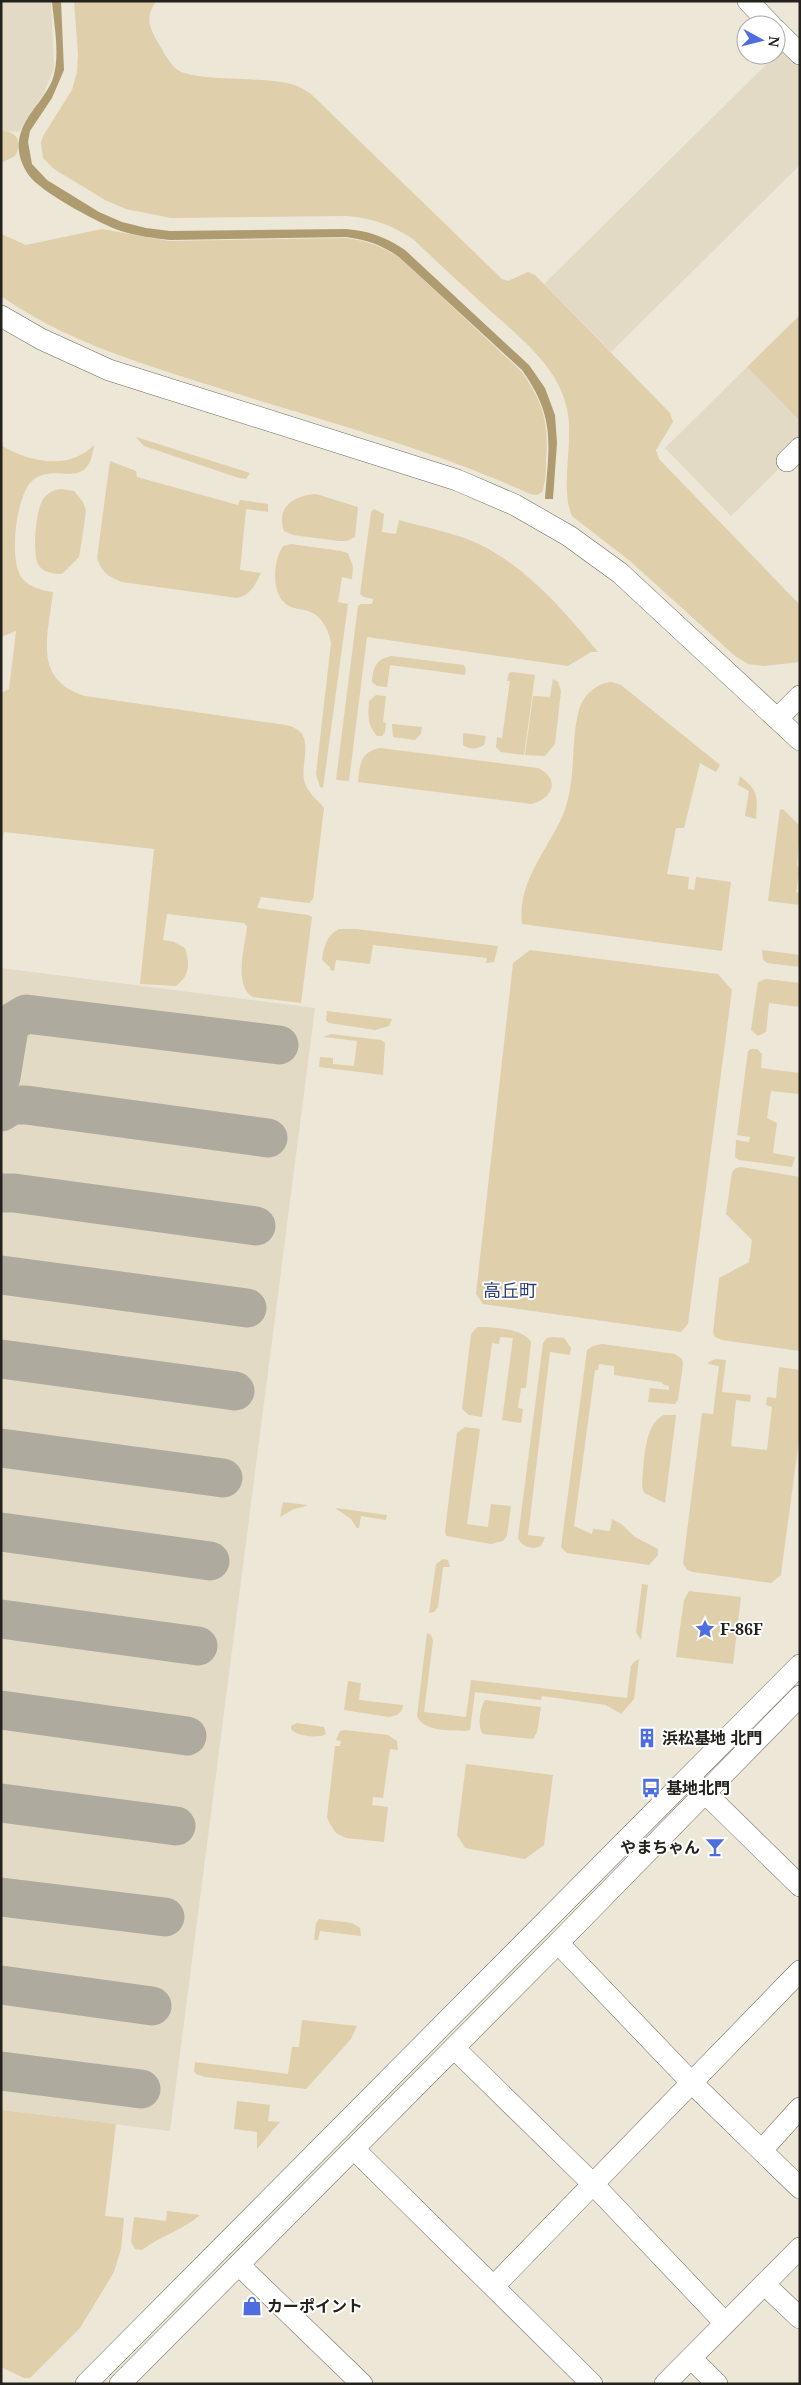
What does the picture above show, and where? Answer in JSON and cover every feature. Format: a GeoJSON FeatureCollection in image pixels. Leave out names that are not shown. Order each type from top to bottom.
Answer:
{"type":"FeatureCollection","features":[{"type":"Feature","properties":{"kind":"street"},"geometry":{"type":"LineString","coordinates":[[748,1],[761,15]]}},
{"type":"Feature","properties":{"kind":"street"},"geometry":{"type":"LineString","coordinates":[[786,40],[800,54]]}},
{"type":"Feature","properties":{"kind":"street"},"geometry":{"type":"LineString","coordinates":[[1,316],[40,339],[109,370],[457,480],[515,505],[569,536],[620,573],[800,740]]}},
{"type":"Feature","properties":{"kind":"street"},"geometry":{"type":"LineString","coordinates":[[778,718],[800,696]]}},
{"type":"Feature","properties":{"kind":"street"},"geometry":{"type":"LineString","coordinates":[[86,2384],[800,1664]]}},
{"type":"Feature","properties":{"kind":"street"},"geometry":{"type":"LineString","coordinates":[[109,2361],[127,2381],[239,2265],[706,1794],[800,1696]]}},
{"type":"Feature","properties":{"kind":"street"},"geometry":{"type":"LineString","coordinates":[[689,1778],[800,1886]]}},
{"type":"Feature","properties":{"kind":"street"},"geometry":{"type":"LineString","coordinates":[[558,1944],[691,2082],[800,2188]]}},
{"type":"Feature","properties":{"kind":"street"},"geometry":{"type":"LineString","coordinates":[[494,2286],[800,1971]]}},
{"type":"Feature","properties":{"kind":"street"},"geometry":{"type":"LineString","coordinates":[[454,2048],[593,2184],[725,2323]]}},
{"type":"Feature","properties":{"kind":"street"},"geometry":{"type":"LineString","coordinates":[[762,2150],[800,2108]]}},
{"type":"Feature","properties":{"kind":"street"},"geometry":{"type":"LineString","coordinates":[[354,2149],[592,2384]]}},
{"type":"Feature","properties":{"kind":"street"},"geometry":{"type":"LineString","coordinates":[[666,2384],[800,2248]]}},
{"type":"Feature","properties":{"kind":"street"},"geometry":{"type":"LineString","coordinates":[[239,2265],[362,2384]]}},
{"type":"Feature","properties":{"kind":"street"},"geometry":{"type":"LineString","coordinates":[[764,2284],[800,2318]]}},
{"type":"Feature","properties":{"kind":"street"},"geometry":{"type":"LineString","coordinates":[[691,2358],[717,2384]]}},
{"type":"Feature","properties":{"kind":"shaded area"},"geometry":{"type":"Polygon","coordinates":[[[1,1],[51,1],[54,68],[44,93],[19,132],[1,131],[1,1]]]}},
{"type":"Feature","properties":{"kind":"shaded area"},"geometry":{"type":"Polygon","coordinates":[[[52,1],[61,1],[64,70],[52,98],[30,131],[28,142],[32,164],[47,180],[99,212],[122,222],[146,228],[170,231],[346,229],[377,235],[398,245],[529,365],[545,388],[555,415],[557,443],[553,499],[545,499],[548,432],[545,417],[533,387],[522,370],[393,253],[374,244],[346,237],[170,240],[139,236],[121,231],[88,216],[39,186],[26,171],[21,161],[19,141],[24,124],[48,89],[55,72],[56,41],[52,1]]]}},
{"type":"Feature","properties":{"kind":"shaded area"},"geometry":{"type":"Polygon","coordinates":[[[74,1],[156,1],[149,16],[150,25],[153,34],[175,68],[184,73],[198,76],[271,81],[299,87],[312,95],[502,279],[508,281],[528,272],[535,275],[670,413],[673,422],[656,450],[659,459],[800,605],[800,662],[764,666],[748,664],[735,656],[630,561],[572,516],[567,493],[568,414],[564,397],[556,381],[547,366],[523,340],[413,239],[382,223],[365,218],[347,216],[171,218],[126,209],[105,200],[54,169],[43,158],[41,143],[43,136],[72,90],[77,72],[78,54],[74,1]]]}},
{"type":"Feature","properties":{"kind":"shaded area"},"geometry":{"type":"Polygon","coordinates":[[[786,47],[800,62],[800,165],[611,352],[544,284],[766,65],[786,65],[786,47]]]}},
{"type":"Feature","properties":{"kind":"shaded area"},"geometry":{"type":"Polygon","coordinates":[[[1,131],[15,135],[18,146],[15,156],[1,163],[1,131]]]}},
{"type":"Feature","properties":{"kind":"shaded area"},"geometry":{"type":"Polygon","coordinates":[[[102,229],[169,241],[346,238],[374,245],[399,257],[521,371],[529,382],[543,413],[545,424],[547,447],[546,472],[542,492],[537,495],[530,494],[491,477],[412,448],[155,368],[75,337],[25,312],[1,296],[1,234],[26,245],[102,229]]]}},
{"type":"Feature","properties":{"kind":"shaded area"},"geometry":{"type":"Polygon","coordinates":[[[800,315],[800,421],[747,367],[800,315]]]}},
{"type":"Feature","properties":{"kind":"shaded area"},"geometry":{"type":"Polygon","coordinates":[[[747,367],[800,421],[800,441],[786,462],[731,516],[665,448],[747,367]]]}},
{"type":"Feature","properties":{"kind":"shaded area"},"geometry":{"type":"Polygon","coordinates":[[[136,437],[250,473],[246,479],[239,478],[144,446],[136,437]]]}},
{"type":"Feature","properties":{"kind":"shaded area"},"geometry":{"type":"Polygon","coordinates":[[[1,445],[23,456],[48,461],[61,461],[84,453],[94,445],[91,460],[79,473],[52,473],[33,480],[22,499],[18,513],[15,557],[18,569],[22,578],[32,586],[53,592],[48,624],[47,654],[50,667],[57,679],[68,688],[85,696],[286,725],[296,729],[302,735],[305,742],[304,778],[306,786],[324,808],[313,899],[309,903],[261,897],[257,908],[312,917],[301,1003],[253,997],[247,992],[243,984],[242,975],[247,926],[244,923],[167,914],[163,940],[174,942],[185,948],[188,969],[184,978],[176,986],[140,984],[154,849],[4,832],[1,846],[1,693],[9,689],[16,631],[1,637],[1,445]]]}},
{"type":"Feature","properties":{"kind":"shaded area"},"geometry":{"type":"Polygon","coordinates":[[[110,461],[136,471],[137,477],[238,505],[240,500],[268,504],[268,512],[246,509],[240,570],[261,573],[252,589],[246,595],[237,598],[122,582],[106,573],[97,558],[110,461]]]}},
{"type":"Feature","properties":{"kind":"shaded area"},"geometry":{"type":"Polygon","coordinates":[[[61,489],[74,491],[83,502],[86,510],[79,557],[62,574],[47,572],[40,567],[37,562],[35,546],[36,525],[42,501],[45,496],[61,489]]]}},
{"type":"Feature","properties":{"kind":"shaded area"},"geometry":{"type":"Polygon","coordinates":[[[316,494],[358,507],[355,537],[347,541],[339,541],[293,535],[284,531],[282,515],[289,504],[301,497],[316,494]]]}},
{"type":"Feature","properties":{"kind":"shaded area"},"geometry":{"type":"Polygon","coordinates":[[[374,509],[384,514],[382,532],[396,534],[399,520],[463,538],[483,546],[500,556],[516,567],[545,593],[598,652],[591,652],[568,666],[367,637],[349,781],[336,780],[358,606],[361,604],[372,604],[373,599],[360,594],[371,512],[374,509]]]}},
{"type":"Feature","properties":{"kind":"shaded area"},"geometry":{"type":"Polygon","coordinates":[[[291,544],[348,553],[353,566],[352,579],[342,577],[338,602],[348,604],[323,788],[320,787],[316,774],[331,643],[326,628],[317,616],[308,611],[289,606],[279,595],[275,578],[277,560],[283,546],[291,544]]]}},
{"type":"Feature","properties":{"kind":"shaded area"},"geometry":{"type":"Polygon","coordinates":[[[391,656],[464,665],[465,675],[390,665],[387,687],[377,686],[372,682],[374,668],[382,659],[391,656]]]}},
{"type":"Feature","properties":{"kind":"shaded area"},"geometry":{"type":"Polygon","coordinates":[[[509,673],[535,675],[524,755],[501,752],[496,747],[497,737],[502,738],[510,681],[507,681],[509,673]]]}},
{"type":"Feature","properties":{"kind":"shaded area"},"geometry":{"type":"Polygon","coordinates":[[[553,679],[558,682],[561,691],[555,744],[545,756],[525,755],[533,696],[550,697],[553,679]]]}},
{"type":"Feature","properties":{"kind":"shaded area"},"geometry":{"type":"Polygon","coordinates":[[[612,682],[621,685],[720,765],[716,772],[700,763],[684,828],[676,828],[667,874],[689,877],[688,889],[694,890],[696,877],[731,882],[722,951],[522,924],[524,894],[535,867],[563,815],[567,802],[572,775],[576,723],[581,704],[596,687],[612,682]]]}},
{"type":"Feature","properties":{"kind":"shaded area"},"geometry":{"type":"Polygon","coordinates":[[[376,695],[386,696],[383,722],[386,723],[385,732],[382,736],[377,736],[371,728],[369,720],[369,701],[376,695]]]}},
{"type":"Feature","properties":{"kind":"shaded area"},"geometry":{"type":"Polygon","coordinates":[[[392,724],[422,727],[421,734],[415,740],[393,737],[392,724]]]}},
{"type":"Feature","properties":{"kind":"shaded area"},"geometry":{"type":"Polygon","coordinates":[[[463,733],[486,736],[484,745],[474,748],[466,747],[463,745],[463,733]]]}},
{"type":"Feature","properties":{"kind":"shaded area"},"geometry":{"type":"Polygon","coordinates":[[[380,748],[538,768],[550,778],[551,788],[545,798],[531,804],[358,782],[362,760],[368,752],[380,748]]]}},
{"type":"Feature","properties":{"kind":"shaded area"},"geometry":{"type":"Polygon","coordinates":[[[740,776],[756,794],[756,819],[745,816],[749,791],[738,785],[740,776]]]}},
{"type":"Feature","properties":{"kind":"shaded area"},"geometry":{"type":"Polygon","coordinates":[[[780,809],[784,810],[800,826],[797,866],[800,869],[796,892],[800,893],[800,905],[768,901],[780,809]]]}},
{"type":"Feature","properties":{"kind":"shaded area"},"geometry":{"type":"Polygon","coordinates":[[[339,929],[356,929],[498,946],[494,962],[486,963],[487,958],[373,945],[370,964],[336,960],[334,971],[330,970],[330,967],[322,960],[326,942],[339,929]]]}},
{"type":"Feature","properties":{"kind":"shaded area"},"geometry":{"type":"Polygon","coordinates":[[[530,950],[718,974],[732,990],[688,1324],[681,1332],[483,1304],[476,1294],[513,963],[530,950]]]}},
{"type":"Feature","properties":{"kind":"shaded area"},"geometry":{"type":"Polygon","coordinates":[[[762,950],[800,955],[800,967],[767,963],[763,959],[762,950]]]}},
{"type":"Feature","properties":{"kind":"shaded area"},"geometry":{"type":"Polygon","coordinates":[[[1,968],[315,1008],[170,2131],[1,2110],[1,968]]]}},
{"type":"Feature","properties":{"kind":"shaded area"},"geometry":{"type":"Polygon","coordinates":[[[766,979],[800,983],[800,1007],[769,1003],[766,1032],[758,1036],[751,1030],[758,982],[766,979]]]}},
{"type":"Feature","properties":{"kind":"shaded area"},"geometry":{"type":"Polygon","coordinates":[[[327,1011],[392,1019],[389,1026],[375,1030],[329,1023],[326,1020],[327,1011]]]}},
{"type":"Feature","properties":{"kind":"shaded area"},"geometry":{"type":"Polygon","coordinates":[[[331,1034],[381,1040],[385,1043],[383,1075],[319,1067],[320,1057],[333,1058],[333,1064],[354,1066],[357,1041],[323,1037],[331,1034]]]}},
{"type":"Feature","properties":{"kind":"shaded area"},"geometry":{"type":"Polygon","coordinates":[[[757,1049],[762,1054],[761,1068],[800,1073],[800,1094],[771,1091],[767,1118],[777,1123],[773,1153],[795,1157],[792,1167],[739,1160],[735,1157],[736,1140],[749,1142],[750,1137],[737,1135],[748,1051],[757,1049]]]}},
{"type":"Feature","properties":{"kind":"shaded area"},"geometry":{"type":"Polygon","coordinates":[[[741,1167],[800,1177],[800,1351],[722,1340],[715,1337],[713,1332],[719,1278],[749,1262],[752,1240],[726,1214],[732,1172],[736,1168],[741,1167]]]}},
{"type":"Feature","properties":{"kind":"shaded area"},"geometry":{"type":"Polygon","coordinates":[[[477,1327],[514,1331],[527,1337],[531,1342],[526,1388],[521,1388],[518,1408],[523,1409],[521,1423],[502,1420],[513,1338],[500,1337],[499,1344],[492,1343],[482,1417],[469,1415],[462,1409],[471,1334],[477,1327]]]}},
{"type":"Feature","properties":{"kind":"shaded area"},"geometry":{"type":"Polygon","coordinates":[[[547,1338],[564,1338],[571,1348],[570,1355],[550,1352],[528,1535],[545,1537],[541,1546],[531,1548],[522,1544],[518,1538],[543,1343],[547,1338]]]}},
{"type":"Feature","properties":{"kind":"shaded area"},"geometry":{"type":"Polygon","coordinates":[[[602,1344],[675,1354],[682,1359],[678,1400],[675,1404],[648,1402],[650,1388],[669,1390],[669,1386],[661,1382],[614,1375],[614,1366],[599,1364],[598,1370],[595,1370],[574,1526],[592,1534],[593,1529],[610,1531],[612,1519],[621,1524],[635,1537],[658,1549],[658,1555],[649,1565],[567,1553],[561,1547],[587,1350],[602,1344]]]}},
{"type":"Feature","properties":{"kind":"shaded area"},"geometry":{"type":"Polygon","coordinates":[[[715,1359],[726,1360],[722,1392],[751,1395],[750,1402],[736,1400],[731,1446],[767,1450],[772,1407],[766,1405],[767,1397],[776,1398],[779,1367],[800,1370],[800,1433],[781,1575],[771,1583],[693,1572],[687,1570],[683,1563],[702,1413],[713,1414],[719,1366],[708,1364],[715,1359]]]}},
{"type":"Feature","properties":{"kind":"shaded area"},"geometry":{"type":"Polygon","coordinates":[[[664,1415],[676,1415],[665,1503],[644,1493],[642,1486],[648,1436],[657,1420],[664,1415]]]}},
{"type":"Feature","properties":{"kind":"shaded area"},"geometry":{"type":"Polygon","coordinates":[[[465,1427],[480,1429],[467,1524],[488,1527],[491,1504],[511,1506],[507,1536],[503,1541],[491,1544],[446,1536],[445,1531],[457,1433],[465,1427]]]}},
{"type":"Feature","properties":{"kind":"shaded area"},"geometry":{"type":"Polygon","coordinates":[[[283,1502],[307,1505],[294,1509],[280,1517],[283,1502]]]}},
{"type":"Feature","properties":{"kind":"shaded area"},"geometry":{"type":"Polygon","coordinates":[[[335,1508],[387,1515],[386,1520],[361,1516],[359,1528],[357,1528],[351,1519],[335,1508]]]}},
{"type":"Feature","properties":{"kind":"shaded area"},"geometry":{"type":"Polygon","coordinates":[[[443,1559],[448,1560],[450,1567],[443,1567],[438,1607],[434,1612],[429,1613],[436,1564],[443,1559]]]}},
{"type":"Feature","properties":{"kind":"shaded area"},"geometry":{"type":"Polygon","coordinates":[[[642,1584],[648,1585],[641,1640],[636,1632],[642,1584]]]}},
{"type":"Feature","properties":{"kind":"shaded area"},"geometry":{"type":"Polygon","coordinates":[[[689,1591],[741,1597],[733,1664],[676,1657],[684,1600],[689,1591]]]}},
{"type":"Feature","properties":{"kind":"shaded area"},"geometry":{"type":"Polygon","coordinates":[[[427,1633],[431,1635],[433,1641],[424,1712],[466,1717],[471,1680],[627,1698],[631,1666],[639,1659],[634,1699],[621,1714],[606,1705],[542,1696],[541,1700],[475,1692],[470,1730],[431,1728],[420,1721],[417,1716],[427,1633]]]}},
{"type":"Feature","properties":{"kind":"shaded area"},"geometry":{"type":"Polygon","coordinates":[[[348,1681],[361,1683],[359,1700],[403,1705],[402,1710],[397,1715],[389,1717],[344,1710],[348,1681]]]}},
{"type":"Feature","properties":{"kind":"shaded area"},"geometry":{"type":"Polygon","coordinates":[[[485,1700],[541,1707],[537,1732],[533,1739],[483,1734],[480,1727],[480,1717],[485,1700]]]}},
{"type":"Feature","properties":{"kind":"shaded area"},"geometry":{"type":"Polygon","coordinates":[[[297,1723],[324,1727],[326,1734],[322,1736],[302,1735],[291,1729],[291,1726],[297,1723]]]}},
{"type":"Feature","properties":{"kind":"shaded area"},"geometry":{"type":"Polygon","coordinates":[[[340,1731],[388,1735],[397,1741],[398,1750],[390,1749],[383,1798],[373,1797],[372,1805],[388,1807],[384,1842],[346,1838],[336,1833],[327,1817],[335,1746],[340,1746],[341,1741],[336,1740],[340,1731]]]}},
{"type":"Feature","properties":{"kind":"shaded area"},"geometry":{"type":"Polygon","coordinates":[[[466,1764],[553,1775],[544,1845],[525,1859],[465,1848],[457,1835],[466,1764]]]}},
{"type":"Feature","properties":{"kind":"shaded area"},"geometry":{"type":"Polygon","coordinates":[[[319,1919],[352,1923],[360,1928],[361,1936],[320,1931],[318,1940],[314,1940],[316,1923],[319,1919]]]}},
{"type":"Feature","properties":{"kind":"shaded area"},"geometry":{"type":"Polygon","coordinates":[[[302,2020],[357,2026],[351,2039],[306,2089],[205,2077],[196,2074],[194,2071],[195,2062],[288,2074],[292,2047],[299,2047],[302,2020]]]}},
{"type":"Feature","properties":{"kind":"shaded area"},"geometry":{"type":"Polygon","coordinates":[[[237,2101],[270,2105],[268,2121],[280,2122],[257,2149],[257,2132],[234,2129],[237,2101]]]}},
{"type":"Feature","properties":{"kind":"shaded area"},"geometry":{"type":"Polygon","coordinates":[[[1,2110],[116,2124],[105,2216],[124,2218],[121,2249],[114,2272],[80,2328],[30,2378],[24,2378],[1,2367],[1,2110]]]}},
{"type":"Feature","properties":{"kind":"shaded area"},"geometry":{"type":"Polygon","coordinates":[[[167,2211],[200,2215],[142,2250],[135,2249],[131,2242],[134,2217],[166,2221],[167,2211]]]}},
{"type":"Feature","properties":{"kind":"taxiway"},"geometry":{"type":"LineString","coordinates":[[1,1077],[9,1028],[14,1021],[26,1014],[279,1045]]}},
{"type":"Feature","properties":{"kind":"taxiway"},"geometry":{"type":"LineString","coordinates":[[1,1112],[12,1105],[26,1105],[268,1138]]}},
{"type":"Feature","properties":{"kind":"taxiway"},"geometry":{"type":"LineString","coordinates":[[1,1193],[14,1193],[256,1226]]}},
{"type":"Feature","properties":{"kind":"taxiway"},"geometry":{"type":"LineString","coordinates":[[1,1275],[247,1308]]}},
{"type":"Feature","properties":{"kind":"taxiway"},"geometry":{"type":"LineString","coordinates":[[1,1359],[235,1391]]}},
{"type":"Feature","properties":{"kind":"taxiway"},"geometry":{"type":"LineString","coordinates":[[1,1448],[223,1478]]}},
{"type":"Feature","properties":{"kind":"taxiway"},"geometry":{"type":"LineString","coordinates":[[1,1532],[210,1561]]}},
{"type":"Feature","properties":{"kind":"taxiway"},"geometry":{"type":"LineString","coordinates":[[1,1619],[198,1646]]}},
{"type":"Feature","properties":{"kind":"taxiway"},"geometry":{"type":"LineString","coordinates":[[1,1710],[187,1736]]}},
{"type":"Feature","properties":{"kind":"taxiway"},"geometry":{"type":"LineString","coordinates":[[1,1803],[176,1826]]}},
{"type":"Feature","properties":{"kind":"taxiway"},"geometry":{"type":"LineString","coordinates":[[1,1897],[165,1917]]}},
{"type":"Feature","properties":{"kind":"taxiway"},"geometry":{"type":"LineString","coordinates":[[1,1985],[152,2006]]}},
{"type":"Feature","properties":{"kind":"taxiway"},"geometry":{"type":"LineString","coordinates":[[1,2071],[141,2089]]}},
{"type":"Feature","properties":{"kind":"place","name":"F-86F"},"geometry":{"type":"Point","coordinates":[705,1629]}},
{"type":"Feature","properties":{"kind":"place","name":"浜松基地 北門"},"geometry":{"type":"Point","coordinates":[647,1738]}},
{"type":"Feature","properties":{"kind":"place","name":"基地北門"},"geometry":{"type":"Point","coordinates":[651,1788]}},
{"type":"Feature","properties":{"kind":"place","name":"やまちゃん"},"geometry":{"type":"Point","coordinates":[715,1847]}},
{"type":"Feature","properties":{"kind":"place","name":"カーポイント"},"geometry":{"type":"Point","coordinates":[252,2306]}},
{"type":"Feature","properties":{"kind":"district","name":"高丘町"},"geometry":{"type":"Point","coordinates":[510,1291]}}]}
